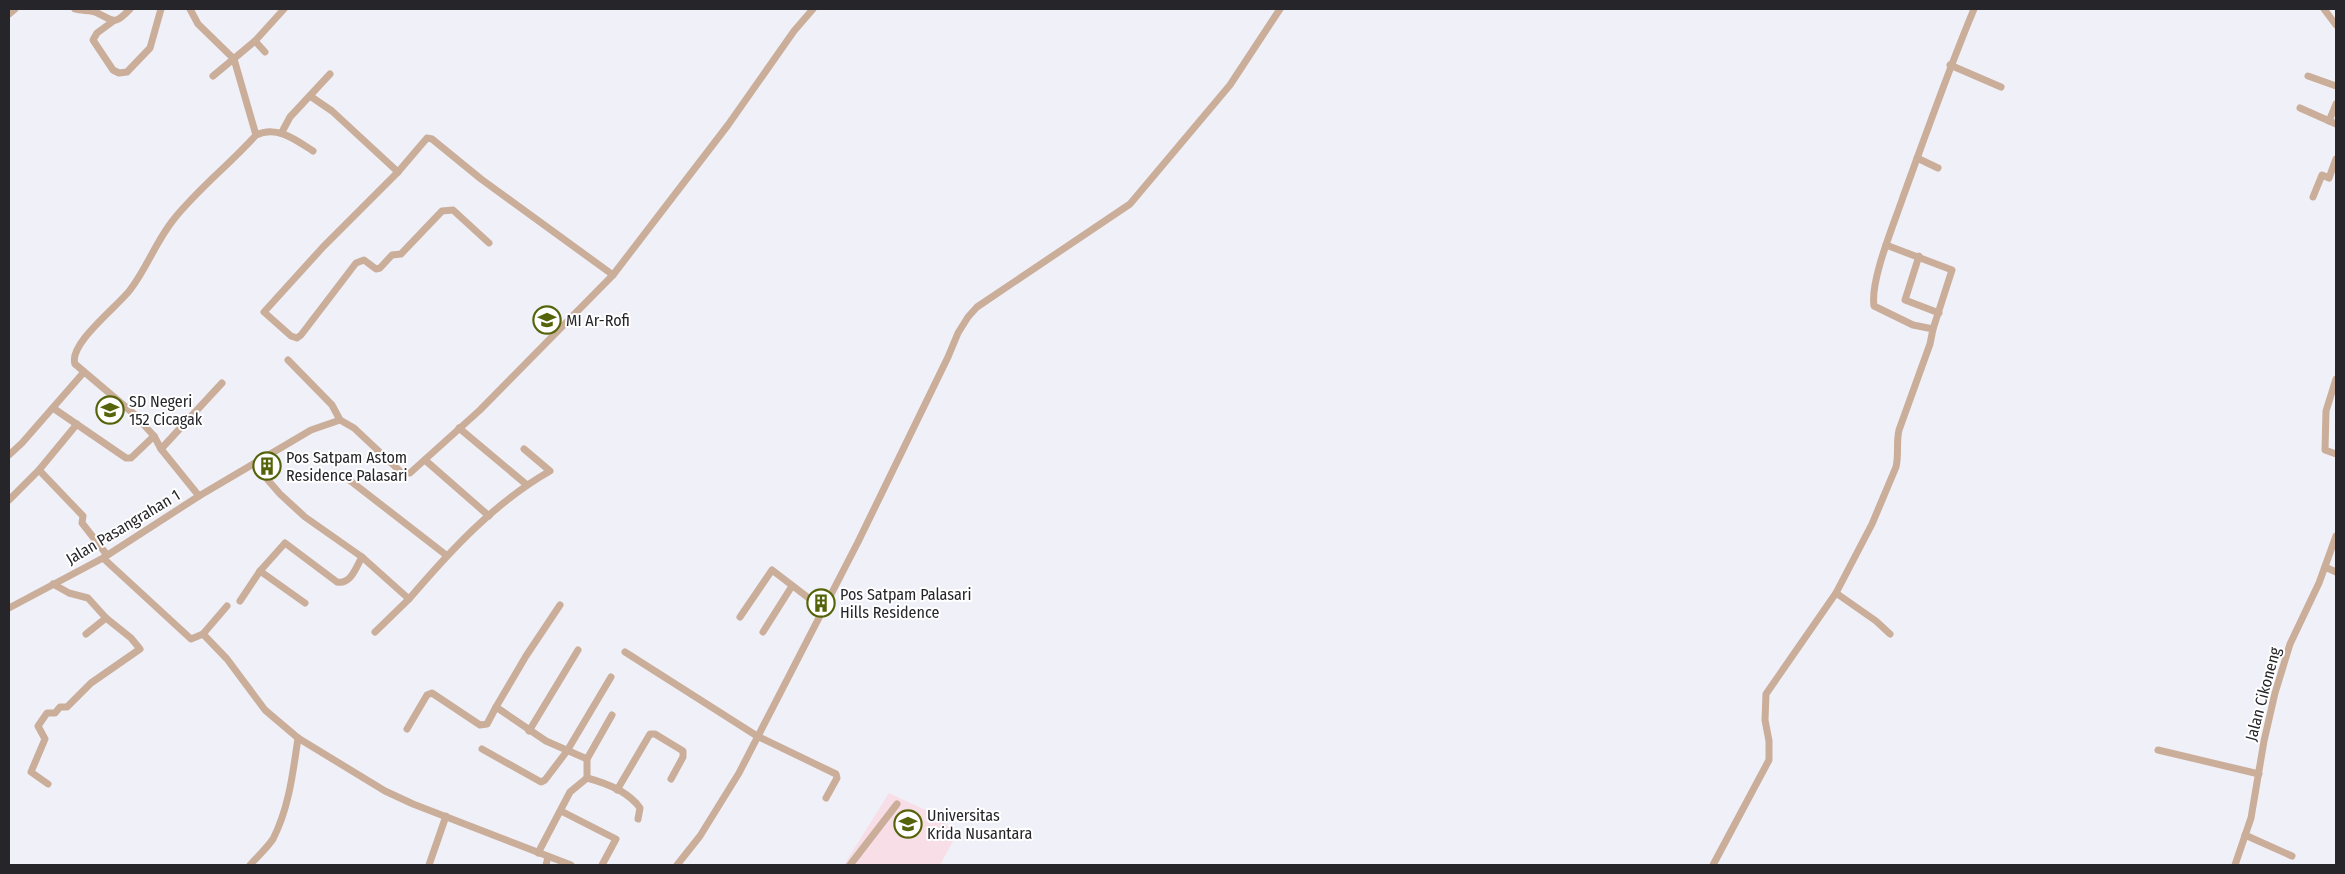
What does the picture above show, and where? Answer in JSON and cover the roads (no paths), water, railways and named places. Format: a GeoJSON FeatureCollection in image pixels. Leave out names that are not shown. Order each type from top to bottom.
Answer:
{"type":"FeatureCollection","features":[{"type":"Feature","properties":{"kind":"street"},"geometry":{"type":"LineString","coordinates":[[9,14],[14,9]]}},
{"type":"Feature","properties":{"kind":"street"},"geometry":{"type":"LineString","coordinates":[[74,9],[93,11],[112,22]]}},
{"type":"Feature","properties":{"kind":"street"},"geometry":{"type":"LineString","coordinates":[[130,9],[117,21],[112,22],[97,33],[93,40],[113,70],[119,73],[127,72],[150,48],[161,9]]}},
{"type":"Feature","properties":{"kind":"street"},"geometry":{"type":"LineString","coordinates":[[190,9],[198,24],[234,59],[256,135]]}},
{"type":"Feature","properties":{"kind":"street"},"geometry":{"type":"LineString","coordinates":[[213,76],[255,40],[284,9]]}},
{"type":"Feature","properties":{"kind":"street"},"geometry":{"type":"LineString","coordinates":[[288,360],[332,405],[340,420],[354,428],[402,474],[410,473],[504,386],[613,276],[728,125],[794,31],[813,9]]}},
{"type":"Feature","properties":{"kind":"street"},"geometry":{"type":"LineString","coordinates":[[677,865],[715,814],[739,774],[858,542],[958,333],[968,316],[978,306],[1004,288],[1130,204],[1230,84],[1280,9]]}},
{"type":"Feature","properties":{"kind":"street"},"geometry":{"type":"LineString","coordinates":[[1933,329],[1913,325],[1874,306],[1874,285],[1886,244],[1950,65],[1974,9]]}},
{"type":"Feature","properties":{"kind":"street"},"geometry":{"type":"LineString","coordinates":[[2324,9],[2336,25]]}},
{"type":"Feature","properties":{"kind":"street"},"geometry":{"type":"LineString","coordinates":[[255,40],[265,52]]}},
{"type":"Feature","properties":{"kind":"street"},"geometry":{"type":"LineString","coordinates":[[1950,65],[2001,87]]}},
{"type":"Feature","properties":{"kind":"street"},"geometry":{"type":"LineString","coordinates":[[282,132],[290,117],[330,74]]}},
{"type":"Feature","properties":{"kind":"street"},"geometry":{"type":"LineString","coordinates":[[2308,76],[2336,86]]}},
{"type":"Feature","properties":{"kind":"street"},"geometry":{"type":"LineString","coordinates":[[310,96],[332,111],[398,172]]}},
{"type":"Feature","properties":{"kind":"street"},"geometry":{"type":"LineString","coordinates":[[2329,121],[2336,104]]}},
{"type":"Feature","properties":{"kind":"street"},"geometry":{"type":"LineString","coordinates":[[2300,108],[2336,124]]}},
{"type":"Feature","properties":{"kind":"street"},"geometry":{"type":"LineString","coordinates":[[9,455],[84,372],[74,360],[76,352],[130,290],[157,242],[173,220],[256,135],[261,132],[282,132],[313,152]]}},
{"type":"Feature","properties":{"kind":"street"},"geometry":{"type":"LineString","coordinates":[[489,243],[453,210],[442,211],[402,254],[392,255],[380,268],[376,269],[364,260],[356,264],[297,338],[291,336],[264,312],[316,254],[398,172],[428,138],[432,139],[481,179],[613,276]]}},
{"type":"Feature","properties":{"kind":"street"},"geometry":{"type":"LineString","coordinates":[[1917,158],[1938,168]]}},
{"type":"Feature","properties":{"kind":"street"},"geometry":{"type":"LineString","coordinates":[[2313,197],[2322,176],[2329,178],[2336,159]]}},
{"type":"Feature","properties":{"kind":"street"},"geometry":{"type":"LineString","coordinates":[[1713,865],[1768,760],[1769,741],[1765,720],[1766,694],[1836,593],[1872,524],[1896,467],[1898,436],[1930,344],[1952,270],[1886,244]]}},
{"type":"Feature","properties":{"kind":"street"},"geometry":{"type":"LineString","coordinates":[[1919,256],[1905,300],[1939,313]]}},
{"type":"Feature","properties":{"kind":"street","name":"Jalan Pasangrahan 1"},"geometry":{"type":"LineString","coordinates":[[9,608],[105,556],[199,496],[161,449],[154,436],[134,414],[84,372]]}},
{"type":"Feature","properties":{"kind":"street"},"geometry":{"type":"LineString","coordinates":[[2336,379],[2326,412],[2325,450],[2327,453],[2336,454]]}},
{"type":"Feature","properties":{"kind":"street"},"geometry":{"type":"LineString","coordinates":[[161,449],[222,383]]}},
{"type":"Feature","properties":{"kind":"street"},"geometry":{"type":"LineString","coordinates":[[53,408],[129,459],[154,436]]}},
{"type":"Feature","properties":{"kind":"street"},"geometry":{"type":"LineString","coordinates":[[199,496],[311,430],[340,420]]}},
{"type":"Feature","properties":{"kind":"street"},"geometry":{"type":"LineString","coordinates":[[9,500],[39,470],[76,424]]}},
{"type":"Feature","properties":{"kind":"street"},"geometry":{"type":"LineString","coordinates":[[459,428],[526,485]]}},
{"type":"Feature","properties":{"kind":"street"},"geometry":{"type":"LineString","coordinates":[[375,632],[409,599],[466,534],[526,485],[550,472],[524,449]]}},
{"type":"Feature","properties":{"kind":"street"},"geometry":{"type":"LineString","coordinates":[[425,460],[489,516]]}},
{"type":"Feature","properties":{"kind":"street"},"geometry":{"type":"LineString","coordinates":[[254,464],[280,494],[305,516],[362,557],[409,599]]}},
{"type":"Feature","properties":{"kind":"street"},"geometry":{"type":"LineString","coordinates":[[39,470],[83,516],[82,523],[105,556],[188,638],[195,638],[202,634],[227,606]]}},
{"type":"Feature","properties":{"kind":"street"},"geometry":{"type":"LineString","coordinates":[[348,479],[446,555]]}},
{"type":"Feature","properties":{"kind":"street","name":"Jalan Cikoneng"},"geometry":{"type":"LineString","coordinates":[[2235,865],[2251,818],[2275,693],[2290,644],[2325,567],[2336,536]]}},
{"type":"Feature","properties":{"kind":"street"},"geometry":{"type":"LineString","coordinates":[[240,601],[260,571],[284,544],[337,582],[343,584],[348,581],[362,557]]}},
{"type":"Feature","properties":{"kind":"street"},"geometry":{"type":"LineString","coordinates":[[2325,567],[2336,572]]}},
{"type":"Feature","properties":{"kind":"street"},"geometry":{"type":"LineString","coordinates":[[740,617],[772,570],[823,609]]}},
{"type":"Feature","properties":{"kind":"street"},"geometry":{"type":"LineString","coordinates":[[260,571],[305,603]]}},
{"type":"Feature","properties":{"kind":"street"},"geometry":{"type":"LineString","coordinates":[[48,784],[32,772],[45,740],[38,726],[47,713],[55,713],[60,707],[67,707],[91,683],[140,649],[131,638],[106,618],[85,596],[69,593],[52,584]]}},
{"type":"Feature","properties":{"kind":"street"},"geometry":{"type":"LineString","coordinates":[[763,632],[792,586]]}},
{"type":"Feature","properties":{"kind":"street"},"geometry":{"type":"LineString","coordinates":[[1836,593],[1876,621],[1890,634]]}},
{"type":"Feature","properties":{"kind":"street"},"geometry":{"type":"LineString","coordinates":[[407,729],[428,695],[432,693],[480,725],[487,724],[526,656],[560,606]]}},
{"type":"Feature","properties":{"kind":"street"},"geometry":{"type":"LineString","coordinates":[[86,634],[106,618]]}},
{"type":"Feature","properties":{"kind":"street"},"geometry":{"type":"LineString","coordinates":[[202,634],[228,659],[246,686],[273,718],[298,738],[385,791],[571,865]]}},
{"type":"Feature","properties":{"kind":"street"},"geometry":{"type":"LineString","coordinates":[[530,731],[578,650]]}},
{"type":"Feature","properties":{"kind":"street"},"geometry":{"type":"LineString","coordinates":[[625,652],[757,736],[836,774],[837,778],[826,798]]}},
{"type":"Feature","properties":{"kind":"street"},"geometry":{"type":"LineString","coordinates":[[482,749],[541,782],[549,776],[567,751],[611,677]]}},
{"type":"Feature","properties":{"kind":"street"},"geometry":{"type":"LineString","coordinates":[[496,707],[530,731],[567,751],[588,759]]}},
{"type":"Feature","properties":{"kind":"street"},"geometry":{"type":"LineString","coordinates":[[588,778],[588,759],[612,715]]}},
{"type":"Feature","properties":{"kind":"street"},"geometry":{"type":"LineString","coordinates":[[616,790],[650,734],[655,734],[683,752],[683,757],[671,779]]}},
{"type":"Feature","properties":{"kind":"street"},"geometry":{"type":"LineString","coordinates":[[250,865],[272,840],[282,817],[298,738]]}},
{"type":"Feature","properties":{"kind":"street"},"geometry":{"type":"LineString","coordinates":[[2158,750],[2259,774]]}},
{"type":"Feature","properties":{"kind":"street"},"geometry":{"type":"LineString","coordinates":[[588,778],[632,799],[640,808],[638,819]]}},
{"type":"Feature","properties":{"kind":"street"},"geometry":{"type":"LineString","coordinates":[[538,853],[574,787],[588,778]]}},
{"type":"Feature","properties":{"kind":"street"},"geometry":{"type":"LineString","coordinates":[[850,865],[897,804]]}},
{"type":"Feature","properties":{"kind":"street"},"geometry":{"type":"LineString","coordinates":[[561,811],[616,839],[602,865]]}},
{"type":"Feature","properties":{"kind":"street"},"geometry":{"type":"LineString","coordinates":[[429,865],[446,816]]}},
{"type":"Feature","properties":{"kind":"street"},"geometry":{"type":"LineString","coordinates":[[2245,834],[2292,856]]}},
{"type":"Feature","properties":{"kind":"street"},"geometry":{"type":"LineString","coordinates":[[546,865],[548,856]]}},
{"type":"Feature","properties":{"kind":"place","name":"MI Ar-Rofi"},"geometry":{"type":"Point","coordinates":[547,320]}},
{"type":"Feature","properties":{"kind":"place","name":"SD Negeri 152 Cicagak"},"geometry":{"type":"Point","coordinates":[110,410]}},
{"type":"Feature","properties":{"kind":"place","name":"Pos Satpam Astom Residence Palasari"},"geometry":{"type":"Point","coordinates":[267,466]}},
{"type":"Feature","properties":{"kind":"place","name":"Pos Satpam Palasari Hills Residence"},"geometry":{"type":"Point","coordinates":[821,603]}},
{"type":"Feature","properties":{"kind":"place","name":"Universitas Krida Nusantara"},"geometry":{"type":"Point","coordinates":[908,824]}}]}
